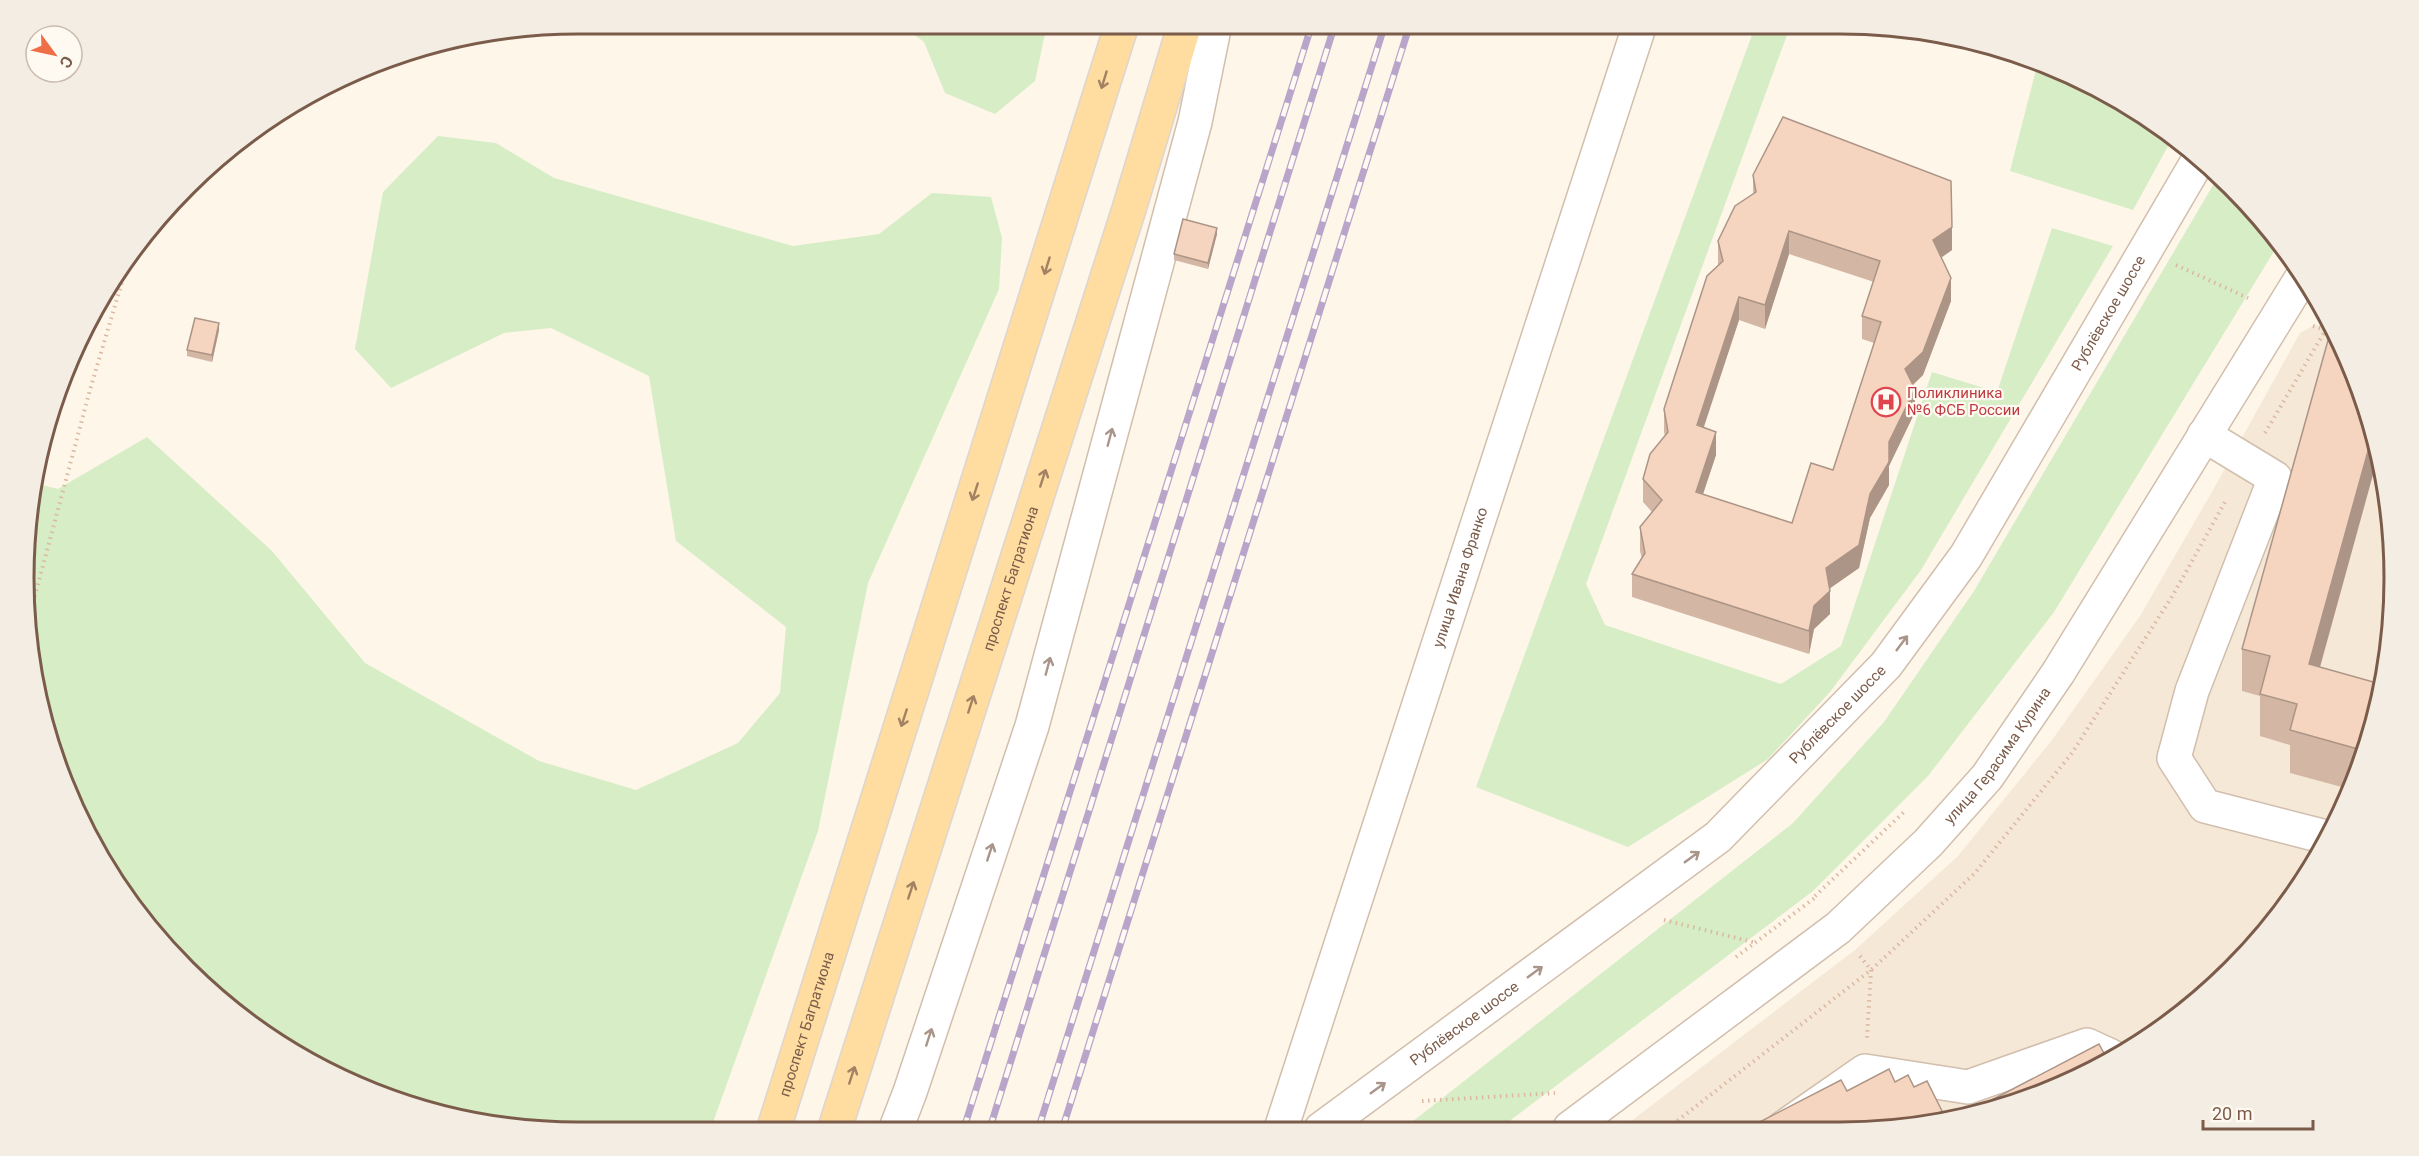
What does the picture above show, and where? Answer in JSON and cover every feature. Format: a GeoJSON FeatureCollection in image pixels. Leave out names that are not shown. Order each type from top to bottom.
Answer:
{"type":"FeatureCollection","features":[{"type":"Feature","properties":{"kind":"main road","name":"проспект Багратиона"},"geometry":{"type":"LineString","coordinates":[[776,1122],[1119,34]]}},
{"type":"Feature","properties":{"kind":"main road","name":"проспект Багратиона"},"geometry":{"type":"LineString","coordinates":[[837,1122],[1129,209],[1182,34]]}},
{"type":"Feature","properties":{"kind":"street"},"geometry":{"type":"LineString","coordinates":[[898,1122],[1032,726],[1195,122],[1213,34]]}},
{"type":"Feature","properties":{"kind":"street","name":"улица Ивана Франко"},"geometry":{"type":"LineString","coordinates":[[1284,1122],[1638,34]]}},
{"type":"Feature","properties":{"kind":"street","name":"Рублёвское шоссе"},"geometry":{"type":"LineString","coordinates":[[1331,1122],[1718,837],[1886,665],[1966,556],[2195,166]]}},
{"type":"Feature","properties":{"kind":"street","name":"улица Герасима Курина"},"geometry":{"type":"LineString","coordinates":[[1584,1122],[1838,928],[1928,843],[1987,777],[2058,673],[2204,435],[2300,287]]}},
{"type":"Feature","properties":{"kind":"street"},"geometry":{"type":"LineString","coordinates":[[2204,435],[2275,478],[2192,691],[2174,758],[2205,806],[2319,835]]}},
{"type":"Feature","properties":{"kind":"street"},"geometry":{"type":"LineString","coordinates":[[1793,1122],[1865,1071],[1968,1087],[2087,1045],[2105,1053]]}},
{"type":"Feature","properties":{"kind":"path"},"geometry":{"type":"LineString","coordinates":[[2145,252],[2249,298]]}},
{"type":"Feature","properties":{"kind":"path"},"geometry":{"type":"LineString","coordinates":[[35,596],[90,390],[122,283]]}},
{"type":"Feature","properties":{"kind":"path"},"geometry":{"type":"LineString","coordinates":[[1654,917],[1754,942]]}},
{"type":"Feature","properties":{"kind":"path"},"geometry":{"type":"LineString","coordinates":[[1865,1071],[1870,970]]}},
{"type":"Feature","properties":{"kind":"path"},"geometry":{"type":"LineString","coordinates":[[1423,1100],[1559,1093]]}},
{"type":"Feature","properties":{"kind":"shaded area"},"geometry":{"type":"Polygon","coordinates":[[[2315,325],[2322,326],[2356,403],[2366,437],[2380,507],[2383,542],[2383,614],[2380,649],[2366,719],[2343,786],[2312,850],[2293,880],[2250,936],[2199,987],[2143,1030],[2081,1065],[2016,1093],[1947,1111],[1877,1120],[1630,1122],[1855,950],[1958,856],[2052,740],[2140,616],[2300,333],[2315,325]]]}},
{"type":"Feature","properties":{"kind":"green space"},"geometry":{"type":"Polygon","coordinates":[[[913,34],[1045,34],[1035,81],[995,114],[945,93],[924,42],[913,34]]]}},
{"type":"Feature","properties":{"kind":"green space"},"geometry":{"type":"Polygon","coordinates":[[[1752,34],[1787,34],[1586,584],[1605,625],[1781,684],[1841,646],[1932,372],[1997,392],[2052,228],[2113,246],[1921,570],[1830,692],[1768,759],[1628,847],[1476,787],[1752,34]]]}},
{"type":"Feature","properties":{"kind":"green space"},"geometry":{"type":"Polygon","coordinates":[[[2036,71],[2113,107],[2169,145],[2133,210],[2010,171],[2036,71]]]}},
{"type":"Feature","properties":{"kind":"green space"},"geometry":{"type":"Polygon","coordinates":[[[438,136],[496,143],[554,178],[793,246],[879,234],[932,193],[991,197],[1002,238],[999,289],[868,583],[818,831],[713,1122],[578,1122],[507,1117],[472,1111],[403,1093],[306,1049],[276,1030],[220,987],[169,936],[126,880],[107,850],[63,753],[45,684],[36,614],[34,578],[43,485],[58,489],[147,437],[272,551],[365,663],[539,761],[636,790],[738,743],[780,693],[786,627],[676,541],[649,376],[551,328],[504,333],[391,388],[355,349],[383,192],[438,136]]]}},
{"type":"Feature","properties":{"kind":"green space"},"geometry":{"type":"Polygon","coordinates":[[[2214,183],[2250,220],[2274,250],[2054,612],[1928,776],[1813,891],[1508,1122],[1412,1122],[1793,823],[1884,722],[1974,591],[2214,183]]]}},
{"type":"Feature","properties":{"kind":"building","name":"Поликлиника №6 ФСБ России"},"geometry":{"type":"Polygon","coordinates":[[[1783,117],[1951,181],[1952,227],[1933,240],[1951,278],[1923,352],[1905,369],[1915,389],[1889,442],[1889,462],[1870,494],[1859,545],[1826,568],[1830,591],[1814,606],[1809,631],[1632,574],[1645,553],[1640,527],[1662,500],[1643,479],[1650,454],[1668,432],[1664,409],[1707,276],[1723,261],[1718,241],[1735,206],[1756,192],[1753,175],[1783,117]],[[1789,231],[1765,305],[1739,297],[1697,425],[1716,432],[1696,492],[1792,523],[1811,463],[1833,470],[1881,322],[1862,316],[1880,261],[1789,231]]]}},
{"type":"Feature","properties":{"kind":"building"},"geometry":{"type":"Polygon","coordinates":[[[1183,219],[1217,228],[1208,263],[1174,254],[1183,219]]]}},
{"type":"Feature","properties":{"kind":"building"},"geometry":{"type":"Polygon","coordinates":[[[195,318],[219,323],[212,355],[187,350],[195,318]]]}},
{"type":"Feature","properties":{"kind":"building"},"geometry":{"type":"Polygon","coordinates":[[[2328,339],[2356,403],[2369,449],[2309,664],[2374,682],[2357,749],[2290,730],[2297,704],[2260,694],[2270,656],[2242,649],[2328,339]]]}},
{"type":"Feature","properties":{"kind":"building"},"geometry":{"type":"Polygon","coordinates":[[[2099,1044],[2104,1053],[2049,1080],[1991,1100],[2099,1044]]]}},
{"type":"Feature","properties":{"kind":"building"},"geometry":{"type":"Polygon","coordinates":[[[1889,1069],[1895,1082],[1908,1075],[1914,1087],[1927,1081],[1942,1112],[1877,1120],[1760,1122],[1841,1080],[1847,1091],[1889,1069]]]}},
{"type":"Feature","properties":{"kind":"railway"},"geometry":{"type":"LineString","coordinates":[[966,1122],[1309,34]]}},
{"type":"Feature","properties":{"kind":"railway"},"geometry":{"type":"LineString","coordinates":[[992,1122],[1332,34]]}},
{"type":"Feature","properties":{"kind":"railway"},"geometry":{"type":"LineString","coordinates":[[1041,1122],[1382,34]]}},
{"type":"Feature","properties":{"kind":"railway"},"geometry":{"type":"LineString","coordinates":[[1065,1122],[1407,34]]}},
{"type":"Feature","properties":{"kind":"place","name":"Поликлиника №6 ФСБ России"},"geometry":{"type":"Point","coordinates":[1886,402]}}]}
